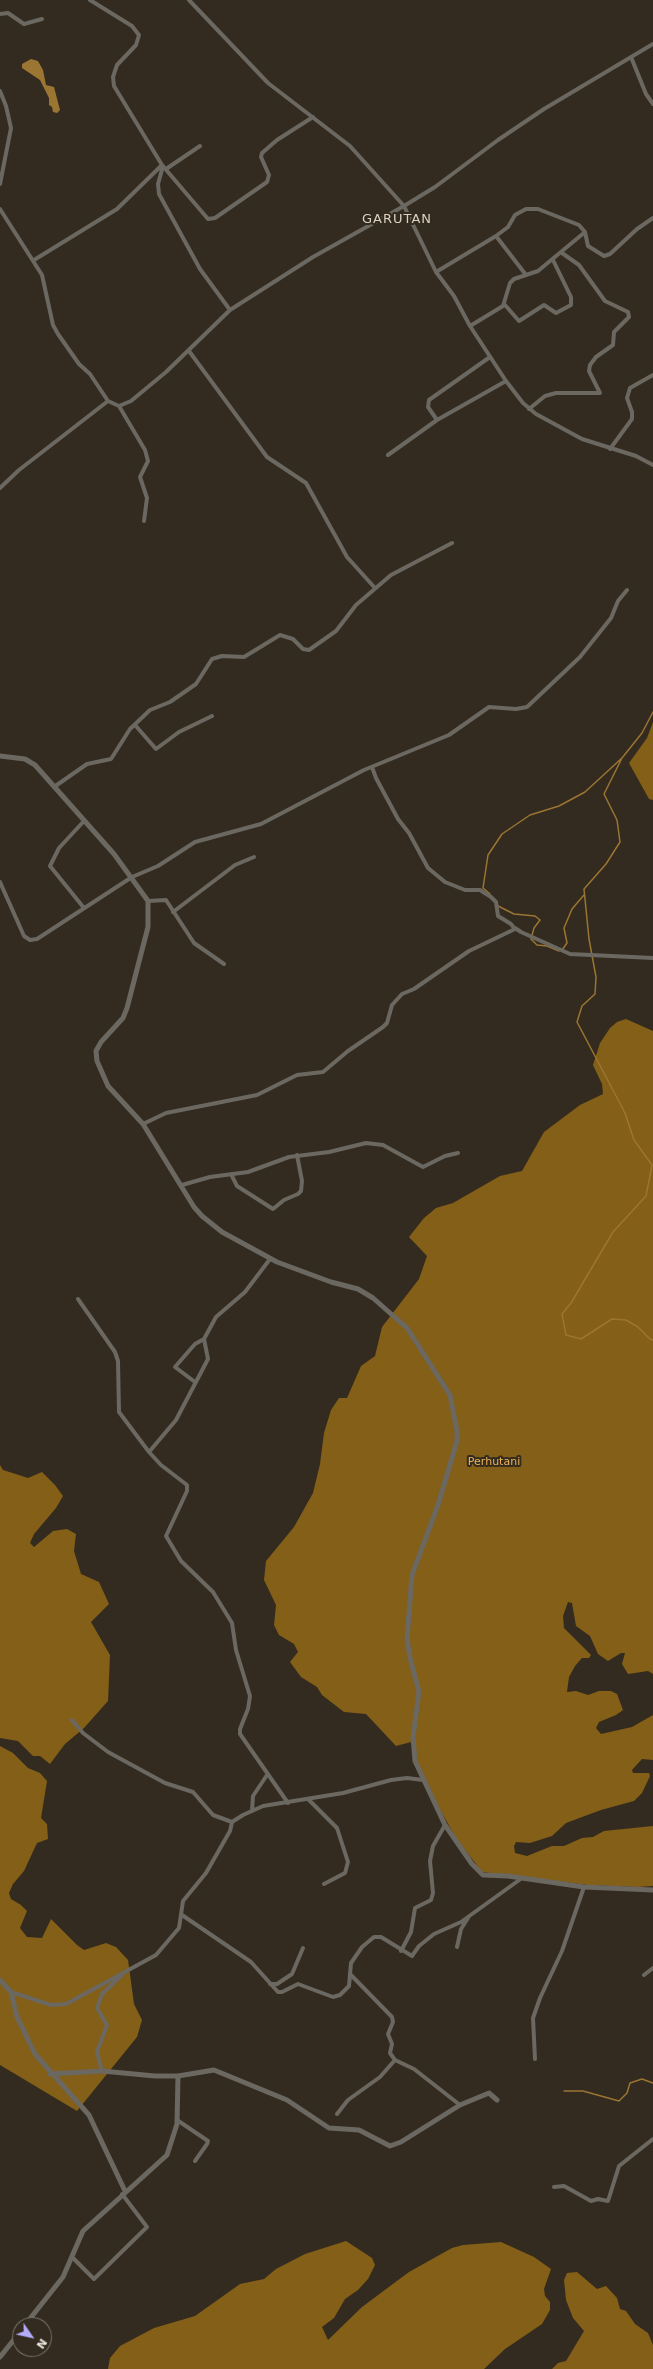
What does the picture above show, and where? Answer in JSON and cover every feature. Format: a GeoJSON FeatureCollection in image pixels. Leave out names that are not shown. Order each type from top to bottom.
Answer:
{"type":"FeatureCollection","features":[{"type":"Feature","properties":{"kind":"street"},"geometry":{"type":"LineString","coordinates":[[90,0],[132,26],[139,35],[136,45],[117,65],[113,81],[164,167],[205,216],[213,219],[268,182],[269,177],[261,157],[262,153],[277,140],[313,117]]}},
{"type":"Feature","properties":{"kind":"street"},"geometry":{"type":"LineString","coordinates":[[189,0],[268,83],[350,146],[404,206],[436,272],[454,296],[470,326],[506,381],[529,409],[582,439],[636,456],[653,465]]}},
{"type":"Feature","properties":{"kind":"street"},"geometry":{"type":"LineString","coordinates":[[0,14],[8,13],[24,24],[42,19]]}},
{"type":"Feature","properties":{"kind":"street"},"geometry":{"type":"LineString","coordinates":[[0,209],[34,260],[46,287],[55,328],[66,347],[79,364],[90,374],[108,401],[120,406],[126,405],[189,351],[230,310],[313,257],[435,187],[498,140],[544,109],[653,44]]}},
{"type":"Feature","properties":{"kind":"street"},"geometry":{"type":"LineString","coordinates":[[631,57],[646,94],[653,104]]}},
{"type":"Feature","properties":{"kind":"street"},"geometry":{"type":"LineString","coordinates":[[0,91],[8,111],[12,128],[0,184]]}},
{"type":"Feature","properties":{"kind":"street"},"geometry":{"type":"LineString","coordinates":[[34,260],[116,209],[164,167],[200,146]]}},
{"type":"Feature","properties":{"kind":"street"},"geometry":{"type":"LineString","coordinates":[[164,167],[158,184],[159,194],[196,264],[230,310]]}},
{"type":"Feature","properties":{"kind":"street"},"geometry":{"type":"LineString","coordinates":[[436,272],[496,236],[508,227],[515,215],[530,208],[575,223],[585,232],[588,246],[600,255],[607,256],[637,229],[653,218]]}},
{"type":"Feature","properties":{"kind":"street"},"geometry":{"type":"LineString","coordinates":[[470,326],[505,305],[510,283],[538,271],[562,253],[585,232]]}},
{"type":"Feature","properties":{"kind":"street"},"geometry":{"type":"LineString","coordinates":[[496,236],[526,275]]}},
{"type":"Feature","properties":{"kind":"street"},"geometry":{"type":"LineString","coordinates":[[529,409],[541,398],[556,393],[600,392],[589,371],[590,364],[596,357],[613,345],[614,332],[629,317],[629,314],[623,309],[604,301],[579,265],[562,253]]}},
{"type":"Feature","properties":{"kind":"street"},"geometry":{"type":"LineString","coordinates":[[505,305],[519,320],[544,305],[556,313],[571,305],[571,296],[553,260]]}},
{"type":"Feature","properties":{"kind":"street"},"geometry":{"type":"LineString","coordinates":[[189,351],[267,457],[306,483],[312,490],[347,557],[375,588]]}},
{"type":"Feature","properties":{"kind":"street"},"geometry":{"type":"LineString","coordinates":[[437,420],[428,406],[429,400],[490,357]]}},
{"type":"Feature","properties":{"kind":"street"},"geometry":{"type":"LineString","coordinates":[[610,448],[632,419],[632,412],[627,398],[630,388],[653,374]]}},
{"type":"Feature","properties":{"kind":"street"},"geometry":{"type":"LineString","coordinates":[[388,455],[437,420],[506,381]]}},
{"type":"Feature","properties":{"kind":"street"},"geometry":{"type":"LineString","coordinates":[[0,488],[19,470],[108,401]]}},
{"type":"Feature","properties":{"kind":"street"},"geometry":{"type":"LineString","coordinates":[[120,406],[146,450],[148,461],[140,478],[148,498],[144,521]]}},
{"type":"Feature","properties":{"kind":"street"},"geometry":{"type":"LineString","coordinates":[[54,787],[87,764],[111,759],[127,732],[150,710],[166,704],[192,687],[201,677],[209,662],[216,657],[244,657],[280,634],[292,639],[304,650],[313,648],[336,631],[356,605],[375,588],[408,565],[452,543]]}},
{"type":"Feature","properties":{"kind":"street"},"geometry":{"type":"LineString","coordinates":[[0,882],[24,936],[30,940],[37,939],[132,877],[158,866],[195,842],[261,824],[372,767],[449,736],[489,707],[520,709],[530,706],[580,657],[611,618],[618,601],[627,590]]}},
{"type":"Feature","properties":{"kind":"street"},"geometry":{"type":"LineString","coordinates":[[135,725],[156,749],[180,732],[212,716]]}},
{"type":"Feature","properties":{"kind":"street"},"geometry":{"type":"LineString","coordinates":[[0,756],[31,762],[114,854],[148,901],[148,927],[128,1008],[96,1051],[97,1061],[108,1086],[143,1124],[182,1185],[194,1207],[211,1224],[236,1241],[283,1265],[331,1282],[358,1289],[374,1298],[407,1328],[450,1395],[457,1441],[438,1505],[412,1576],[409,1590],[408,1646],[419,1692],[413,1745],[415,1761],[445,1825],[479,1872],[487,1876],[522,1878],[584,1887],[653,1890]]}},
{"type":"Feature","properties":{"kind":"street"},"geometry":{"type":"LineString","coordinates":[[372,767],[376,778],[398,819],[409,833],[428,868],[445,882],[465,890],[480,890],[496,902],[498,916],[515,928],[570,954],[602,957],[653,958]]}},
{"type":"Feature","properties":{"kind":"street"},"geometry":{"type":"LineString","coordinates":[[84,821],[59,848],[50,866],[84,908]]}},
{"type":"Feature","properties":{"kind":"street"},"geometry":{"type":"LineString","coordinates":[[173,912],[235,865],[254,857]]}},
{"type":"Feature","properties":{"kind":"street"},"geometry":{"type":"LineString","coordinates":[[148,901],[164,899],[194,943],[224,964]]}},
{"type":"Feature","properties":{"kind":"street"},"geometry":{"type":"LineString","coordinates":[[143,1124],[166,1113],[257,1095],[297,1075],[323,1072],[348,1051],[384,1027],[389,1018],[392,1005],[402,994],[414,989],[469,951],[515,928]]}},
{"type":"Feature","properties":{"kind":"street"},"geometry":{"type":"LineString","coordinates":[[182,1185],[210,1177],[248,1172],[297,1156],[329,1152],[371,1143],[383,1145],[426,1167],[445,1156],[458,1153]]}},
{"type":"Feature","properties":{"kind":"street"},"geometry":{"type":"LineString","coordinates":[[231,1174],[237,1186],[273,1209],[284,1200],[298,1194],[301,1191],[302,1181],[297,1156]]}},
{"type":"Feature","properties":{"kind":"street"},"geometry":{"type":"LineString","coordinates":[[195,1382],[175,1367],[192,1347],[204,1340],[219,1313],[245,1292],[270,1259]]}},
{"type":"Feature","properties":{"kind":"street"},"geometry":{"type":"LineString","coordinates":[[78,1299],[115,1352],[118,1361],[119,1412],[149,1452],[161,1465],[187,1485],[187,1491],[166,1536],[181,1561],[213,1592],[232,1623],[236,1650],[247,1679],[250,1696],[248,1709],[240,1732],[267,1775],[288,1803]]}},
{"type":"Feature","properties":{"kind":"street"},"geometry":{"type":"LineString","coordinates":[[149,1452],[176,1420],[209,1357],[204,1340]]}},
{"type":"Feature","properties":{"kind":"street"},"geometry":{"type":"LineString","coordinates":[[72,1720],[83,1733],[108,1752],[165,1783],[193,1792],[213,1816],[232,1822],[263,1806],[353,1791],[396,1779],[423,1780]]}},
{"type":"Feature","properties":{"kind":"street"},"geometry":{"type":"LineString","coordinates":[[252,1811],[253,1796],[267,1775]]}},
{"type":"Feature","properties":{"kind":"street"},"geometry":{"type":"LineString","coordinates":[[308,1799],[337,1828],[348,1862],[345,1873],[324,1884]]}},
{"type":"Feature","properties":{"kind":"street"},"geometry":{"type":"LineString","coordinates":[[0,1980],[11,1992],[46,2004],[61,2005],[78,2000],[161,1951],[179,1928],[184,1899],[208,1870],[230,1831],[232,1822]]}},
{"type":"Feature","properties":{"kind":"street"},"geometry":{"type":"LineString","coordinates":[[401,1951],[411,1932],[415,1908],[431,1900],[433,1893],[430,1861],[433,1846],[445,1825]]}},
{"type":"Feature","properties":{"kind":"street"},"geometry":{"type":"LineString","coordinates":[[182,1915],[251,1962],[279,1992],[298,1984],[333,1997],[340,1995],[349,1986],[350,1965],[356,1954],[376,1936],[381,1937],[401,1951],[412,1956],[419,1946],[434,1934],[469,1916],[522,1878]]}},
{"type":"Feature","properties":{"kind":"street"},"geometry":{"type":"LineString","coordinates":[[535,2059],[533,2018],[540,1998],[562,1951],[584,1887]]}},
{"type":"Feature","properties":{"kind":"street"},"geometry":{"type":"LineString","coordinates":[[456,1947],[461,1929],[469,1916]]}},
{"type":"Feature","properties":{"kind":"street"},"geometry":{"type":"LineString","coordinates":[[270,1984],[277,1984],[292,1974],[303,1948]]}},
{"type":"Feature","properties":{"kind":"street"},"geometry":{"type":"LineString","coordinates":[[644,1975],[653,1968]]}},
{"type":"Feature","properties":{"kind":"street"},"geometry":{"type":"LineString","coordinates":[[102,2071],[97,2052],[107,2025],[97,2008],[102,1994],[127,1970]]}},
{"type":"Feature","properties":{"kind":"street"},"geometry":{"type":"LineString","coordinates":[[350,1974],[392,2017],[393,2022],[388,2034],[392,2044],[390,2053],[395,2060],[414,2069],[460,2105]]}},
{"type":"Feature","properties":{"kind":"street"},"geometry":{"type":"LineString","coordinates":[[11,1992],[17,2017],[36,2054],[50,2074],[89,2115],[124,2192],[147,2227],[94,2279],[72,2258]]}},
{"type":"Feature","properties":{"kind":"street"},"geometry":{"type":"LineString","coordinates":[[337,2114],[348,2100],[380,2077],[395,2060]]}},
{"type":"Feature","properties":{"kind":"street"},"geometry":{"type":"LineString","coordinates":[[50,2074],[102,2071],[155,2076],[178,2076],[214,2070],[281,2097],[329,2128],[359,2130],[390,2146],[401,2142],[460,2105],[489,2093],[497,2100]]}},
{"type":"Feature","properties":{"kind":"street"},"geometry":{"type":"LineString","coordinates":[[31,2317],[63,2277],[83,2231],[124,2192],[165,2159],[177,2120],[178,2076]]}},
{"type":"Feature","properties":{"kind":"street"},"geometry":{"type":"LineString","coordinates":[[177,2120],[208,2141],[195,2161]]}},
{"type":"Feature","properties":{"kind":"street"},"geometry":{"type":"LineString","coordinates":[[554,2187],[564,2186],[591,2200],[598,2199],[608,2201],[619,2166],[653,2139]]}},
{"type":"Feature","properties":{"kind":"street"},"geometry":{"type":"LineString","coordinates":[[0,2357],[12,2342]]}},
{"type":"Feature","properties":{"kind":"green space"},"geometry":{"type":"Polygon","coordinates":[[[653,722],[653,800],[649,799],[629,763],[647,738],[653,722]]]}},
{"type":"Feature","properties":{"kind":"green space","name":"Perhutani"},"geometry":{"type":"Polygon","coordinates":[[[626,1019],[653,1031],[653,1674],[648,1671],[628,1674],[622,1664],[625,1653],[621,1653],[608,1661],[598,1654],[590,1636],[576,1626],[572,1603],[568,1602],[563,1616],[564,1628],[591,1655],[589,1658],[582,1658],[575,1666],[569,1677],[567,1692],[576,1691],[588,1695],[599,1691],[611,1691],[617,1694],[623,1710],[616,1715],[599,1722],[596,1728],[601,1734],[632,1727],[653,1715],[653,1760],[642,1759],[632,1770],[633,1773],[649,1773],[650,1776],[642,1793],[634,1801],[601,1810],[566,1823],[552,1836],[530,1843],[516,1842],[514,1846],[515,1853],[527,1856],[552,1846],[564,1846],[582,1838],[593,1837],[604,1831],[653,1826],[653,1886],[638,1887],[588,1885],[482,1872],[456,1838],[434,1799],[417,1762],[415,1741],[396,1746],[366,1714],[344,1712],[322,1695],[317,1687],[301,1677],[290,1662],[298,1652],[294,1644],[279,1635],[274,1625],[276,1605],[264,1580],[266,1561],[294,1527],[313,1493],[320,1464],[324,1433],[331,1410],[339,1398],[347,1398],[361,1366],[375,1356],[382,1327],[419,1279],[427,1256],[409,1237],[424,1218],[436,1208],[453,1203],[500,1176],[522,1171],[544,1132],[580,1105],[603,1094],[602,1084],[593,1065],[600,1043],[610,1028],[617,1022],[626,1019]]]}},
{"type":"Feature","properties":{"kind":"green space"},"geometry":{"type":"Polygon","coordinates":[[[0,1465],[3,1470],[28,1478],[42,1472],[55,1485],[63,1496],[56,1508],[34,1534],[30,1543],[34,1547],[53,1531],[67,1529],[76,1534],[74,1551],[81,1574],[99,1582],[109,1604],[91,1622],[110,1655],[108,1701],[84,1728],[65,1744],[50,1764],[40,1756],[33,1756],[18,1741],[0,1738],[0,1465]]]}},
{"type":"Feature","properties":{"kind":"green space"},"geometry":{"type":"Polygon","coordinates":[[[0,1746],[13,1753],[28,1768],[40,1773],[47,1781],[41,1818],[47,1824],[48,1839],[37,1843],[24,1871],[13,1884],[9,1893],[11,1899],[27,1911],[20,1928],[27,1937],[42,1938],[51,1919],[84,1950],[106,1943],[116,1947],[128,1960],[134,2004],[142,2020],[137,2037],[77,2111],[0,2065],[0,1746]]]}},
{"type":"Feature","properties":{"kind":"green space"},"geometry":{"type":"Polygon","coordinates":[[[346,2241],[372,2258],[375,2265],[368,2279],[358,2290],[345,2299],[334,2318],[322,2327],[328,2340],[362,2307],[409,2272],[452,2248],[463,2245],[501,2242],[534,2257],[551,2269],[544,2289],[545,2296],[550,2302],[550,2310],[542,2324],[505,2349],[484,2369],[108,2369],[110,2358],[120,2346],[154,2328],[195,2316],[240,2284],[264,2279],[276,2269],[305,2254],[346,2241]]]}},
{"type":"Feature","properties":{"kind":"green space"},"geometry":{"type":"Polygon","coordinates":[[[577,2272],[597,2289],[606,2286],[617,2298],[620,2309],[626,2311],[635,2324],[648,2333],[653,2345],[653,2369],[552,2369],[558,2363],[566,2361],[584,2331],[573,2318],[566,2300],[564,2280],[567,2273],[577,2272]]]}},
{"type":"Feature","properties":{"kind":"shaded area"},"geometry":{"type":"Polygon","coordinates":[[[31,59],[38,61],[43,70],[46,85],[54,87],[60,110],[57,113],[53,112],[52,107],[49,105],[49,98],[40,80],[22,68],[22,64],[31,59]]]}},
{"type":"Feature","properties":{"kind":"waterway"},"geometry":{"type":"LineString","coordinates":[[490,894],[483,888],[488,855],[502,834],[530,815],[559,806],[585,792],[622,758],[642,733],[653,712]]}},
{"type":"Feature","properties":{"kind":"waterway"},"geometry":{"type":"LineString","coordinates":[[622,758],[604,794],[617,820],[620,842],[606,864],[584,889],[589,939],[596,977],[595,994],[582,1006],[577,1022],[625,1113],[634,1140],[652,1165],[646,1196],[613,1232],[571,1303],[562,1314],[566,1335],[581,1339],[612,1319],[626,1320],[638,1327],[650,1339],[653,1340]]}},
{"type":"Feature","properties":{"kind":"waterway"},"geometry":{"type":"LineString","coordinates":[[562,950],[567,943],[564,928],[572,909],[584,895]]}},
{"type":"Feature","properties":{"kind":"waterway"},"geometry":{"type":"LineString","coordinates":[[498,906],[514,914],[535,916],[540,920],[534,928],[531,939],[537,945],[547,946],[559,951]]}},
{"type":"Feature","properties":{"kind":"waterway"},"geometry":{"type":"LineString","coordinates":[[564,2091],[583,2091],[619,2101],[627,2093],[630,2083],[642,2079],[653,2083]]}},
{"type":"Feature","properties":{"kind":"district","name":"GARUTAN"},"geometry":{"type":"Point","coordinates":[397,220]}}]}
